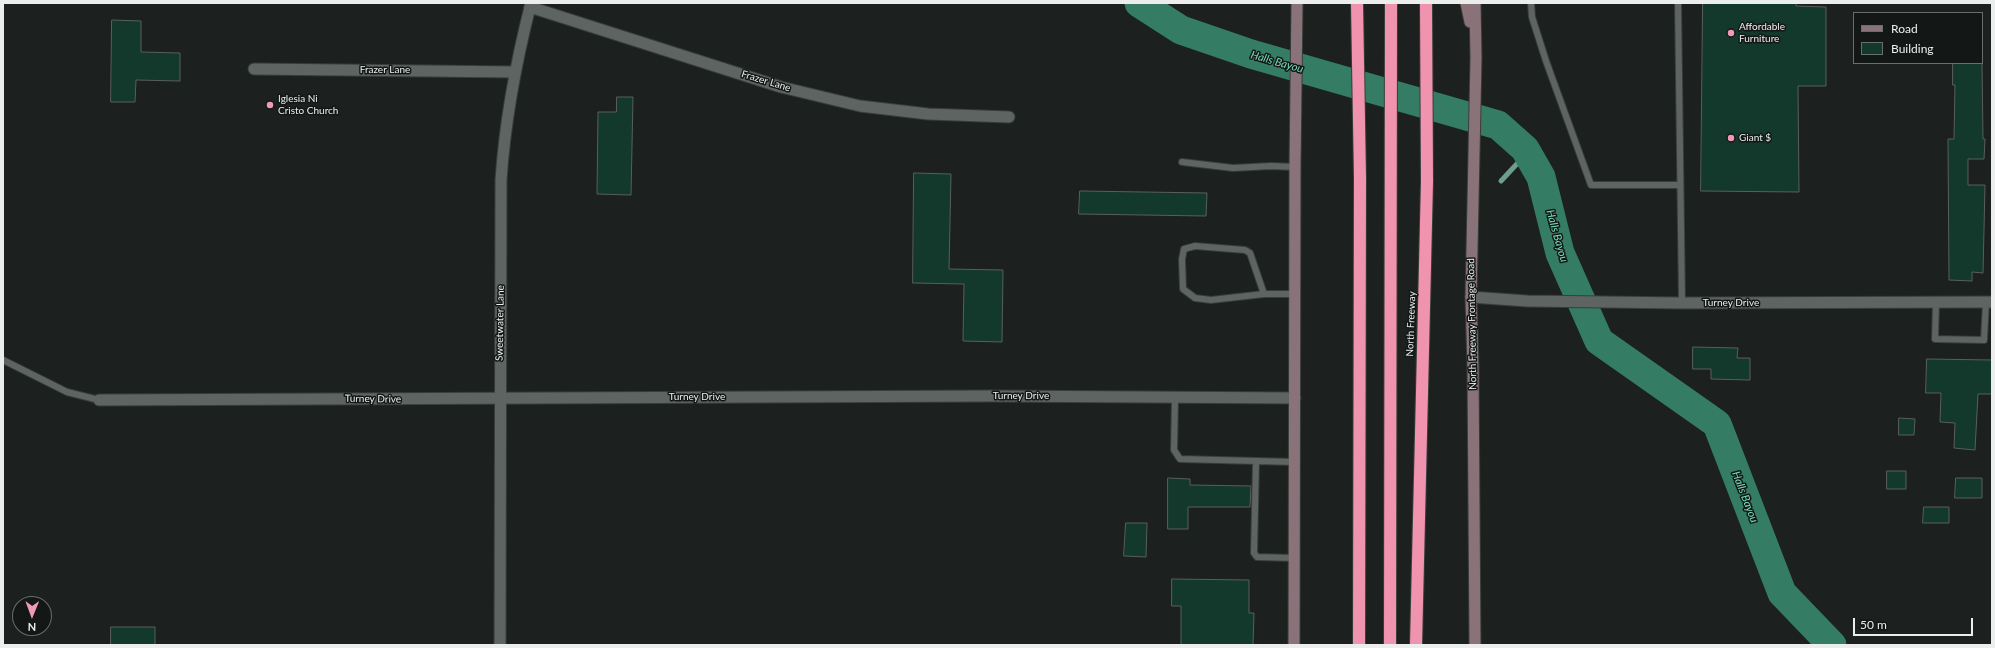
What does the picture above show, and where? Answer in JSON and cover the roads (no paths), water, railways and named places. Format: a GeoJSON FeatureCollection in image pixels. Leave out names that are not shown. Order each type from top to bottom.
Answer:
{"type":"FeatureCollection","features":[{"type":"Feature","properties":{"kind":"highway"},"geometry":{"type":"LineString","coordinates":[[1357,3],[1360,180],[1359,645]]}},
{"type":"Feature","properties":{"kind":"highway","name":"North Freeway"},"geometry":{"type":"LineString","coordinates":[[1390,645],[1391,3]]}},
{"type":"Feature","properties":{"kind":"highway","name":"North Freeway"},"geometry":{"type":"LineString","coordinates":[[1416,645],[1427,181],[1426,3]]}},
{"type":"Feature","properties":{"kind":"main road"},"geometry":{"type":"LineString","coordinates":[[1294,645],[1295,168],[1297,3]]}},
{"type":"Feature","properties":{"kind":"main road"},"geometry":{"type":"LineString","coordinates":[[1466,3],[1476,58]]}},
{"type":"Feature","properties":{"kind":"main road","name":"North Freeway Frontage Road"},"geometry":{"type":"LineString","coordinates":[[1474,645],[1473,370],[1471,297],[1476,58],[1475,3]]}},
{"type":"Feature","properties":{"kind":"street","name":"Sweetwater Lane"},"geometry":{"type":"LineString","coordinates":[[500,645],[499,397],[501,180],[504,132],[515,72],[531,5]]}},
{"type":"Feature","properties":{"kind":"street","name":"Frazer Lane"},"geometry":{"type":"LineString","coordinates":[[531,5],[782,87],[860,106],[928,114],[1009,117]]}},
{"type":"Feature","properties":{"kind":"street","name":"Frazer Lane"},"geometry":{"type":"LineString","coordinates":[[254,69],[515,72]]}},
{"type":"Feature","properties":{"kind":"street","name":"Turney Drive"},"geometry":{"type":"LineString","coordinates":[[1471,297],[1527,301],[1631,301],[1682,303],[1989,302]]}},
{"type":"Feature","properties":{"kind":"street","name":"Turney Drive"},"geometry":{"type":"LineString","coordinates":[[98,400],[340,398],[378,400],[499,397],[1295,398]]}},
{"type":"Feature","properties":{"kind":"lane"},"geometry":{"type":"LineString","coordinates":[[1531,3],[1532,17],[1544,54],[1591,185],[1680,185]]}},
{"type":"Feature","properties":{"kind":"lane"},"geometry":{"type":"LineString","coordinates":[[1678,3],[1682,303]]}},
{"type":"Feature","properties":{"kind":"lane"},"geometry":{"type":"LineString","coordinates":[[1182,162],[1233,168],[1271,166],[1295,168]]}},
{"type":"Feature","properties":{"kind":"lane"},"geometry":{"type":"LineString","coordinates":[[1264,294],[1250,253],[1245,250],[1195,246],[1184,249],[1182,259],[1183,289],[1195,298],[1211,300],[1264,294],[1295,294]]}},
{"type":"Feature","properties":{"kind":"lane"},"geometry":{"type":"LineString","coordinates":[[1936,302],[1935,339],[1984,340],[1989,302]]}},
{"type":"Feature","properties":{"kind":"lane"},"geometry":{"type":"LineString","coordinates":[[3,360],[67,392],[98,400]]}},
{"type":"Feature","properties":{"kind":"lane"},"geometry":{"type":"LineString","coordinates":[[1175,397],[1174,450],[1180,458],[1295,462]]}},
{"type":"Feature","properties":{"kind":"lane"},"geometry":{"type":"LineString","coordinates":[[1256,461],[1254,553],[1257,557],[1294,558]]}},
{"type":"Feature","properties":{"kind":"waterway","name":"Halls Bayou"},"geometry":{"type":"LineString","coordinates":[[1139,3],[1181,30],[1251,54],[1498,125],[1525,149],[1541,177],[1560,253],[1599,341],[1717,424],[1782,593],[1832,645]]}},
{"type":"Feature","properties":{"kind":"waterway"},"geometry":{"type":"LineString","coordinates":[[1501,181],[1527,153]]}},
{"type":"Feature","properties":{"kind":"place","name":"Affordable Furniture"},"geometry":{"type":"Point","coordinates":[1731,33]}},
{"type":"Feature","properties":{"kind":"place","name":"Iglesia Ni Cristo Church"},"geometry":{"type":"Point","coordinates":[270,105]}},
{"type":"Feature","properties":{"kind":"place","name":"Giant $"},"geometry":{"type":"Point","coordinates":[1731,138]}}]}
